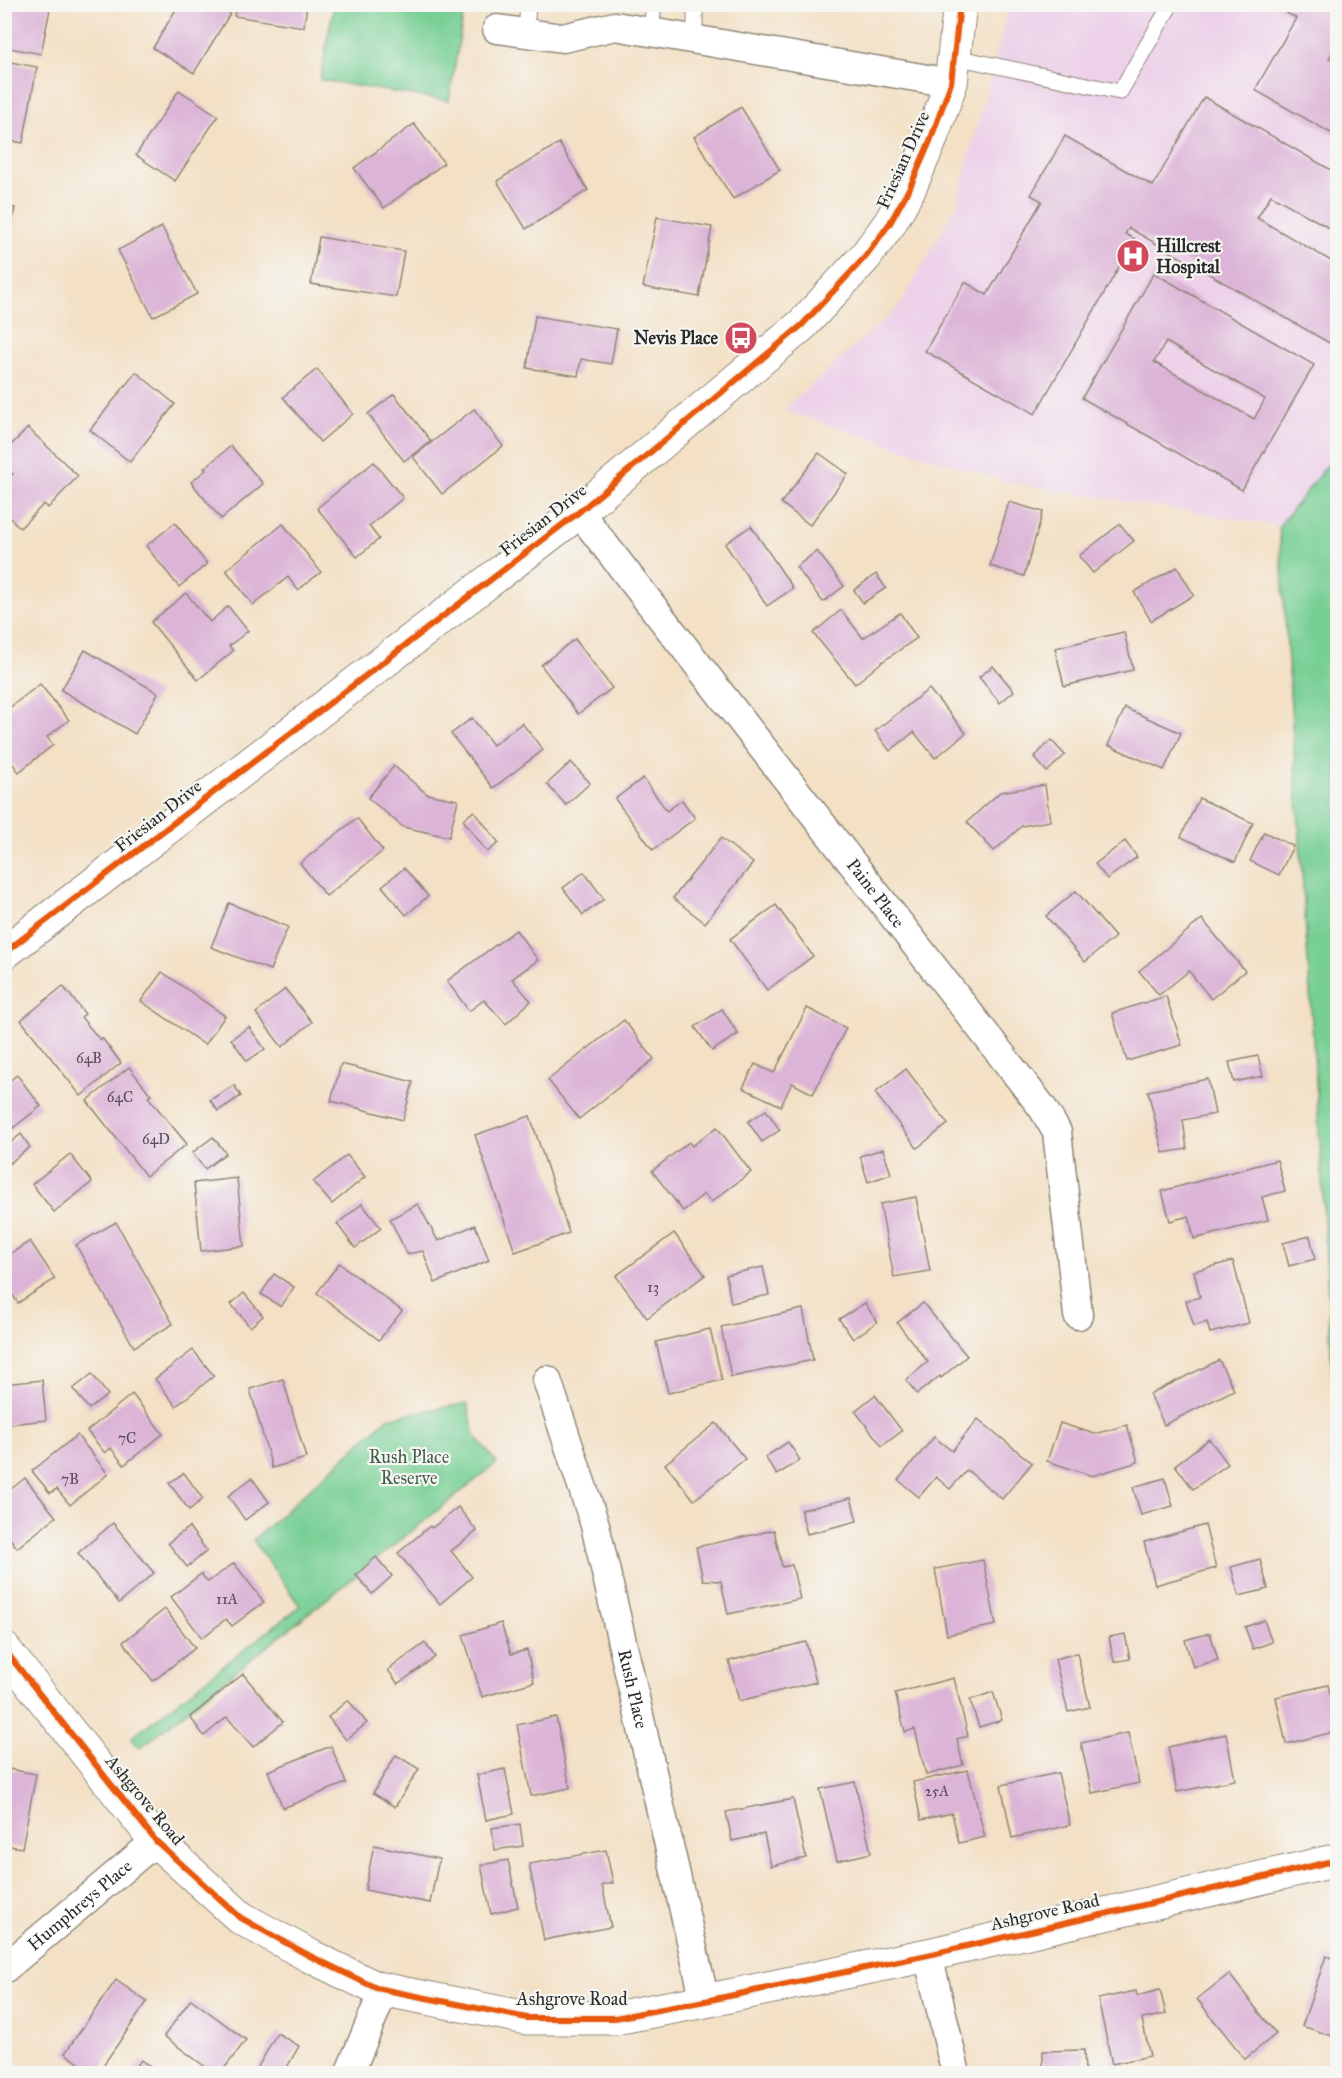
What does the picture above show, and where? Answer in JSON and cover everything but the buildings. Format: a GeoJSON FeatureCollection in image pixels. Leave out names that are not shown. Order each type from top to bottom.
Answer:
{"type":"FeatureCollection","features":[{"type":"Feature","properties":{"kind":"street","name":"Friesian Drive"},"geometry":{"type":"LineString","coordinates":[[4,953],[579,512],[756,366],[802,325],[836,291],[865,257],[890,223],[910,187],[922,160],[953,70],[960,4]]}},
{"type":"Feature","properties":{"kind":"street"},"geometry":{"type":"LineString","coordinates":[[497,28],[563,38],[653,18],[695,39],[953,70]]}},
{"type":"Feature","properties":{"kind":"street","name":"Paine Place"},"geometry":{"type":"LineString","coordinates":[[579,512],[1042,1107],[1057,1132],[1078,1315]]}},
{"type":"Feature","properties":{"kind":"street","name":"Rush Place"},"geometry":{"type":"LineString","coordinates":[[547,1380],[595,1525],[705,2001]]}},
{"type":"Feature","properties":{"kind":"street","name":"Ashgrove Road"},"geometry":{"type":"LineString","coordinates":[[4,1648],[156,1841],[241,1918],[310,1956],[376,1988],[527,2018],[615,2018],[705,2001],[928,1955],[1338,1860]]}},
{"type":"Feature","properties":{"kind":"street","name":"Humphreys Place"},"geometry":{"type":"LineString","coordinates":[[4,1970],[156,1841]]}},
{"type":"Feature","properties":{"kind":"street"},"geometry":{"type":"LineString","coordinates":[[928,1955],[957,2073]]}},
{"type":"Feature","properties":{"kind":"street"},"geometry":{"type":"LineString","coordinates":[[349,2073],[384,1990]]}},
{"type":"Feature","properties":{"kind":"lane"},"geometry":{"type":"LineString","coordinates":[[526,33],[528,4]]}},
{"type":"Feature","properties":{"kind":"lane"},"geometry":{"type":"LineString","coordinates":[[695,4],[695,39]]}},
{"type":"Feature","properties":{"kind":"lane"},"geometry":{"type":"LineString","coordinates":[[953,70],[1120,92],[1171,4]]}},
{"type":"Feature","properties":{"kind":"shaded area","name":"Hillcrest Hospital"},"geometry":{"type":"Polygon","coordinates":[[[1009,5],[1337,5],[1337,453],[1279,526],[1006,482],[783,410],[899,307],[957,204],[1009,5]]]}},
{"type":"Feature","properties":{"kind":"green space"},"geometry":{"type":"Polygon","coordinates":[[[334,5],[465,5],[449,101],[320,80],[334,5]]]}},
{"type":"Feature","properties":{"kind":"green space"},"geometry":{"type":"Polygon","coordinates":[[[1337,453],[1337,1460],[1320,1144],[1279,526],[1337,453]]]}},
{"type":"Feature","properties":{"kind":"green space","name":"Rush Place Reserve"},"geometry":{"type":"Polygon","coordinates":[[[467,1403],[475,1436],[497,1463],[140,1748],[131,1738],[300,1606],[253,1540],[388,1418],[467,1403]]]}},
{"type":"Feature","properties":{"kind":"cycle path"},"geometry":{"type":"LineString","coordinates":[[4,953],[579,512],[802,325],[865,257],[890,223],[910,187],[951,83],[960,4]]}},
{"type":"Feature","properties":{"kind":"cycle path"},"geometry":{"type":"LineString","coordinates":[[4,1649],[156,1841],[241,1918],[310,1956],[376,1988],[527,2018],[615,2018],[705,2001],[928,1955],[1338,1860]]}},
{"type":"Feature","properties":{"kind":"place","name":"Hillcrest Hospital"},"geometry":{"type":"Point","coordinates":[1133,256]}},
{"type":"Feature","properties":{"kind":"place","name":"Nevis Place"},"geometry":{"type":"Point","coordinates":[741,338]}}]}
